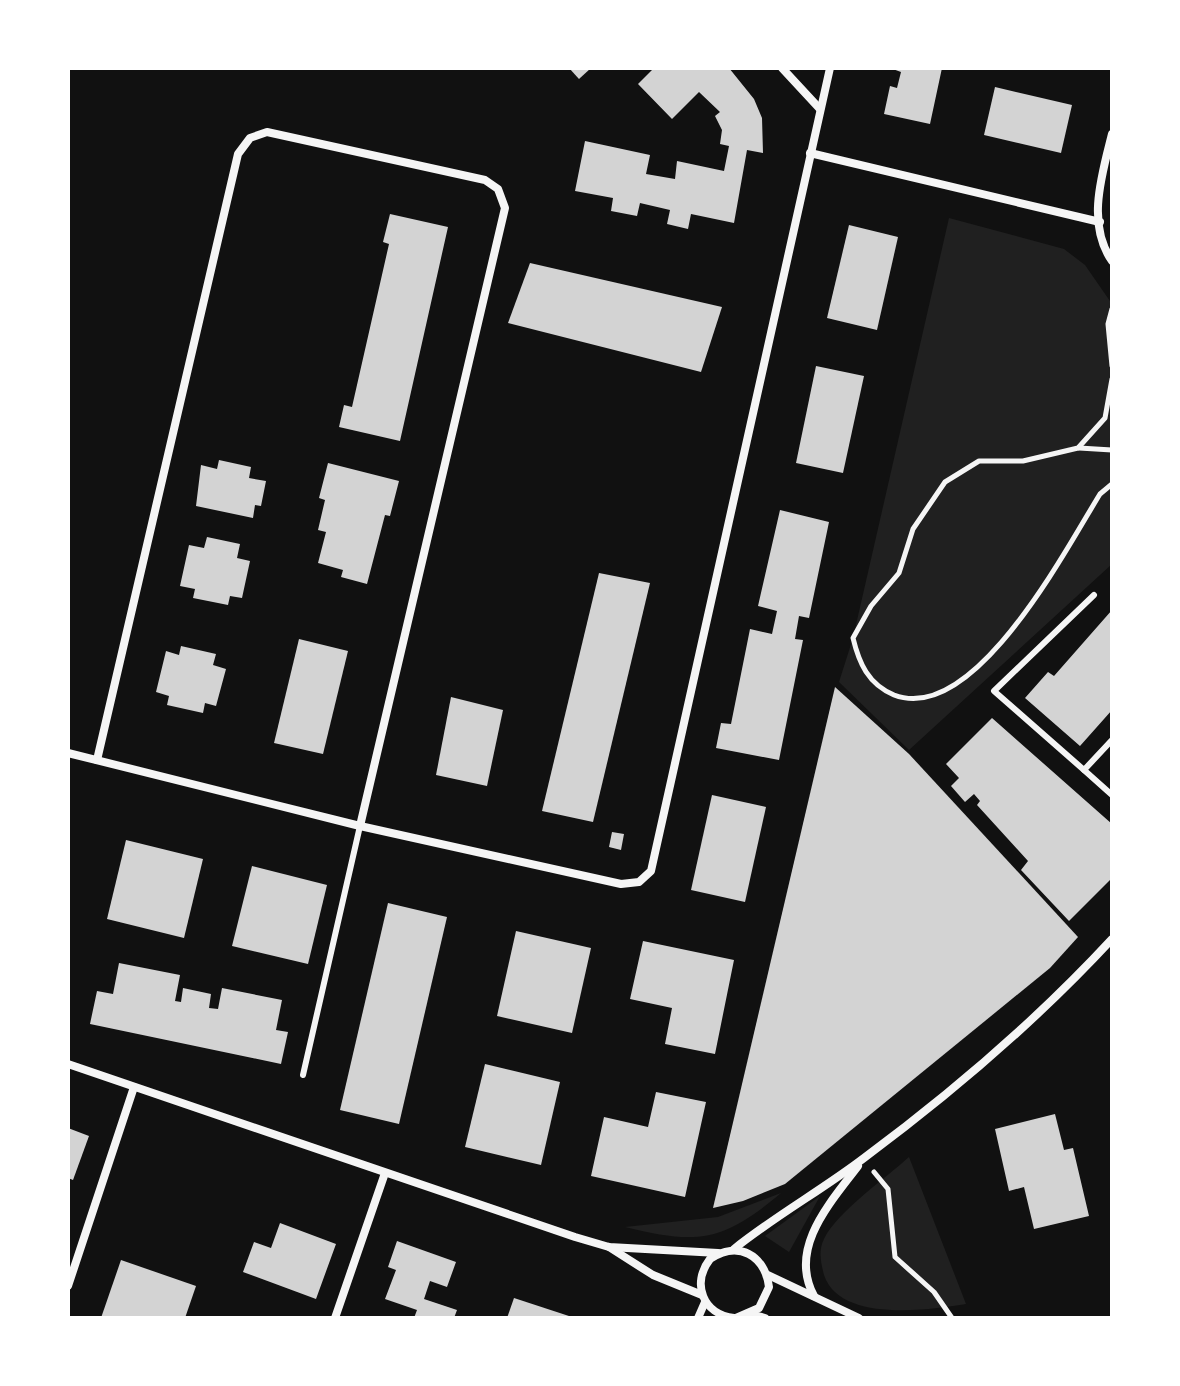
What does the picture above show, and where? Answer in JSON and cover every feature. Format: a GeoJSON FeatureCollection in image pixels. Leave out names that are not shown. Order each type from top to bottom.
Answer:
{"type":"FeatureCollection","features":[{"type":"Feature","properties":{"kind":"street"},"geometry":{"type":"LineString","coordinates":[[782,68],[820,109]]}},
{"type":"Feature","properties":{"kind":"street"},"geometry":{"type":"LineString","coordinates":[[68,753],[360,826],[621,884],[639,882],[651,871],[830,68]]}},
{"type":"Feature","properties":{"kind":"street"},"geometry":{"type":"LineString","coordinates":[[97,760],[238,154],[250,138],[267,132],[485,180],[498,189],[505,208],[360,826]]}},
{"type":"Feature","properties":{"kind":"street"},"geometry":{"type":"LineString","coordinates":[[1112,134],[1097,206],[1107,254],[1112,261]]}},
{"type":"Feature","properties":{"kind":"street"},"geometry":{"type":"LineString","coordinates":[[810,153],[1100,222]]}},
{"type":"Feature","properties":{"kind":"street"},"geometry":{"type":"LineString","coordinates":[[609,1247],[718,1253],[734,1249],[864,1159],[1024,1028],[1112,939]]}},
{"type":"Feature","properties":{"kind":"street"},"geometry":{"type":"LineString","coordinates":[[68,1064],[609,1247],[653,1275],[704,1299],[724,1317],[750,1314],[765,1318]]}},
{"type":"Feature","properties":{"kind":"street"},"geometry":{"type":"LineString","coordinates":[[68,1286],[134,1087]]}},
{"type":"Feature","properties":{"kind":"street"},"geometry":{"type":"LineString","coordinates":[[814,1296],[804,1279],[806,1249],[830,1203],[864,1159]]}},
{"type":"Feature","properties":{"kind":"street"},"geometry":{"type":"LineString","coordinates":[[335,1318],[385,1173]]}},
{"type":"Feature","properties":{"kind":"street"},"geometry":{"type":"LineString","coordinates":[[734,1249],[755,1256],[768,1275],[859,1318]]}},
{"type":"Feature","properties":{"kind":"street"},"geometry":{"type":"LineString","coordinates":[[698,1318],[704,1299],[701,1276],[710,1259],[718,1253]]}},
{"type":"Feature","properties":{"kind":"street"},"geometry":{"type":"LineString","coordinates":[[750,1314],[766,1298],[768,1275]]}},
{"type":"Feature","properties":{"kind":"lane"},"geometry":{"type":"LineString","coordinates":[[1094,595],[994,691],[1112,795]]}},
{"type":"Feature","properties":{"kind":"lane"},"geometry":{"type":"LineString","coordinates":[[1084,770],[1112,740]]}},
{"type":"Feature","properties":{"kind":"lane"},"geometry":{"type":"LineString","coordinates":[[303,1075],[360,826]]}},
{"type":"Feature","properties":{"kind":"path"},"geometry":{"type":"LineString","coordinates":[[1112,309],[1108,324],[1112,366]]}},
{"type":"Feature","properties":{"kind":"path"},"geometry":{"type":"LineString","coordinates":[[1078,448],[1105,418],[1112,379]]}},
{"type":"Feature","properties":{"kind":"path"},"geometry":{"type":"LineString","coordinates":[[1112,450],[1078,448],[1023,461],[979,461],[945,482],[913,529],[899,573],[871,606],[853,638],[861,667],[887,692],[907,699],[938,694],[966,679],[1023,613],[1100,494],[1112,484]]}},
{"type":"Feature","properties":{"kind":"path"},"geometry":{"type":"LineString","coordinates":[[864,1159],[888,1189],[895,1257],[934,1292],[952,1318]]}},
{"type":"Feature","properties":{"kind":"shaded area"},"geometry":{"type":"Polygon","coordinates":[[[949,218],[1064,249],[1085,265],[1112,304],[1112,564],[909,750],[839,682],[853,638],[949,218]]]}},
{"type":"Feature","properties":{"kind":"shaded area"},"geometry":{"type":"Polygon","coordinates":[[[909,1157],[966,1304],[909,1310],[866,1307],[848,1301],[833,1290],[824,1275],[821,1248],[830,1229],[909,1157]]]}},
{"type":"Feature","properties":{"kind":"shaded area"},"geometry":{"type":"Polygon","coordinates":[[[781,1193],[742,1222],[709,1235],[672,1236],[625,1227],[718,1217],[781,1193]]]}},
{"type":"Feature","properties":{"kind":"shaded area"},"geometry":{"type":"Polygon","coordinates":[[[820,1196],[789,1252],[765,1236],[820,1196]]]}},
{"type":"Feature","properties":{"kind":"building"},"geometry":{"type":"Polygon","coordinates":[[[569,68],[591,68],[579,79],[569,68]]]}},
{"type":"Feature","properties":{"kind":"building"},"geometry":{"type":"Polygon","coordinates":[[[654,68],[729,68],[754,99],[762,118],[763,153],[747,150],[734,223],[691,214],[688,229],[667,224],[670,210],[640,203],[637,216],[611,211],[613,198],[575,191],[585,141],[650,155],[646,174],[675,179],[677,161],[724,171],[729,146],[720,144],[722,130],[715,116],[720,112],[699,92],[672,119],[638,84],[654,68]]]}},
{"type":"Feature","properties":{"kind":"building"},"geometry":{"type":"Polygon","coordinates":[[[890,68],[942,68],[930,124],[884,114],[890,86],[897,88],[901,72],[890,68]]]}},
{"type":"Feature","properties":{"kind":"building"},"geometry":{"type":"Polygon","coordinates":[[[995,87],[1072,105],[1061,153],[984,135],[995,87]]]}},
{"type":"Feature","properties":{"kind":"building"},"geometry":{"type":"Polygon","coordinates":[[[390,214],[448,227],[400,441],[339,427],[344,405],[352,407],[389,244],[383,242],[390,214]]]}},
{"type":"Feature","properties":{"kind":"building"},"geometry":{"type":"Polygon","coordinates":[[[849,225],[898,237],[877,330],[827,318],[849,225]]]}},
{"type":"Feature","properties":{"kind":"building"},"geometry":{"type":"Polygon","coordinates":[[[530,263],[722,307],[701,372],[508,323],[530,263]]]}},
{"type":"Feature","properties":{"kind":"building"},"geometry":{"type":"Polygon","coordinates":[[[816,366],[864,376],[843,473],[796,463],[816,366]]]}},
{"type":"Feature","properties":{"kind":"building"},"geometry":{"type":"Polygon","coordinates":[[[219,460],[251,467],[249,478],[266,481],[261,506],[255,505],[253,518],[196,506],[201,465],[217,469],[219,460]]]}},
{"type":"Feature","properties":{"kind":"building"},"geometry":{"type":"Polygon","coordinates":[[[328,463],[399,481],[390,516],[385,515],[367,584],[341,577],[343,570],[318,563],[326,532],[318,530],[325,500],[319,498],[328,463]]]}},
{"type":"Feature","properties":{"kind":"building"},"geometry":{"type":"Polygon","coordinates":[[[780,510],[829,522],[809,618],[799,616],[795,639],[803,640],[779,760],[716,748],[721,723],[731,724],[750,629],[772,634],[777,611],[758,606],[780,510]]]}},
{"type":"Feature","properties":{"kind":"building"},"geometry":{"type":"Polygon","coordinates":[[[207,537],[240,544],[237,558],[250,561],[242,598],[230,596],[228,605],[193,598],[195,589],[180,586],[189,545],[204,548],[207,537]]]}},
{"type":"Feature","properties":{"kind":"building"},"geometry":{"type":"Polygon","coordinates":[[[599,573],[650,583],[593,822],[542,811],[599,573]]]}},
{"type":"Feature","properties":{"kind":"building"},"geometry":{"type":"Polygon","coordinates":[[[1112,610],[1112,710],[1080,746],[1025,698],[1048,672],[1054,676],[1112,610]]]}},
{"type":"Feature","properties":{"kind":"building"},"geometry":{"type":"Polygon","coordinates":[[[299,639],[348,651],[323,754],[274,743],[299,639]]]}},
{"type":"Feature","properties":{"kind":"building"},"geometry":{"type":"Polygon","coordinates":[[[181,646],[216,654],[213,665],[226,669],[216,706],[205,703],[203,713],[167,705],[169,696],[156,692],[166,651],[179,655],[181,646]]]}},
{"type":"Feature","properties":{"kind":"building"},"geometry":{"type":"Polygon","coordinates":[[[835,687],[909,754],[1078,937],[1050,968],[785,1184],[743,1201],[713,1208],[835,687]]]}},
{"type":"Feature","properties":{"kind":"building"},"geometry":{"type":"Polygon","coordinates":[[[451,697],[503,710],[487,786],[436,775],[451,697]]]}},
{"type":"Feature","properties":{"kind":"building"},"geometry":{"type":"Polygon","coordinates":[[[992,718],[1112,824],[1112,878],[1069,921],[1021,870],[1028,861],[977,805],[980,801],[974,794],[965,802],[951,786],[959,778],[946,764],[992,718]]]}},
{"type":"Feature","properties":{"kind":"building"},"geometry":{"type":"Polygon","coordinates":[[[712,795],[766,807],[745,902],[691,890],[712,795]]]}},
{"type":"Feature","properties":{"kind":"building"},"geometry":{"type":"Polygon","coordinates":[[[612,832],[624,834],[621,850],[609,847],[612,832]]]}},
{"type":"Feature","properties":{"kind":"building"},"geometry":{"type":"Polygon","coordinates":[[[126,840],[203,859],[184,938],[107,919],[126,840]]]}},
{"type":"Feature","properties":{"kind":"building"},"geometry":{"type":"Polygon","coordinates":[[[252,866],[327,885],[308,964],[232,946],[252,866]]]}},
{"type":"Feature","properties":{"kind":"building"},"geometry":{"type":"Polygon","coordinates":[[[388,903],[447,917],[399,1124],[340,1110],[388,903]]]}},
{"type":"Feature","properties":{"kind":"building"},"geometry":{"type":"Polygon","coordinates":[[[516,931],[591,948],[572,1033],[497,1016],[516,931]]]}},
{"type":"Feature","properties":{"kind":"building"},"geometry":{"type":"Polygon","coordinates":[[[643,941],[734,960],[715,1054],[665,1044],[672,1008],[630,999],[643,941]]]}},
{"type":"Feature","properties":{"kind":"building"},"geometry":{"type":"Polygon","coordinates":[[[119,963],[180,975],[175,1001],[181,1002],[183,988],[211,994],[209,1008],[218,1009],[222,988],[282,1000],[276,1030],[288,1032],[281,1064],[90,1024],[97,991],[113,994],[119,963]]]}},
{"type":"Feature","properties":{"kind":"building"},"geometry":{"type":"Polygon","coordinates":[[[485,1064],[560,1082],[541,1165],[465,1147],[485,1064]]]}},
{"type":"Feature","properties":{"kind":"building"},"geometry":{"type":"Polygon","coordinates":[[[656,1092],[706,1102],[685,1197],[591,1176],[604,1117],[648,1127],[656,1092]]]}},
{"type":"Feature","properties":{"kind":"building"},"geometry":{"type":"Polygon","coordinates":[[[1055,1114],[1064,1150],[1073,1148],[1089,1216],[1034,1229],[1024,1187],[1009,1191],[995,1129],[1055,1114]]]}},
{"type":"Feature","properties":{"kind":"building"},"geometry":{"type":"Polygon","coordinates":[[[68,1128],[89,1136],[73,1180],[68,1178],[68,1128]]]}},
{"type":"Feature","properties":{"kind":"building"},"geometry":{"type":"Polygon","coordinates":[[[280,1223],[336,1244],[316,1299],[243,1272],[254,1242],[271,1248],[280,1223]]]}},
{"type":"Feature","properties":{"kind":"building"},"geometry":{"type":"Polygon","coordinates":[[[397,1241],[456,1262],[447,1287],[430,1281],[424,1299],[457,1310],[454,1318],[414,1318],[417,1310],[385,1299],[396,1270],[388,1267],[397,1241]]]}},
{"type":"Feature","properties":{"kind":"building"},"geometry":{"type":"Polygon","coordinates":[[[121,1260],[196,1286],[185,1318],[101,1318],[121,1260]]]}},
{"type":"Feature","properties":{"kind":"building"},"geometry":{"type":"Polygon","coordinates":[[[514,1298],[572,1317],[572,1318],[507,1318],[514,1298]]]}}]}
